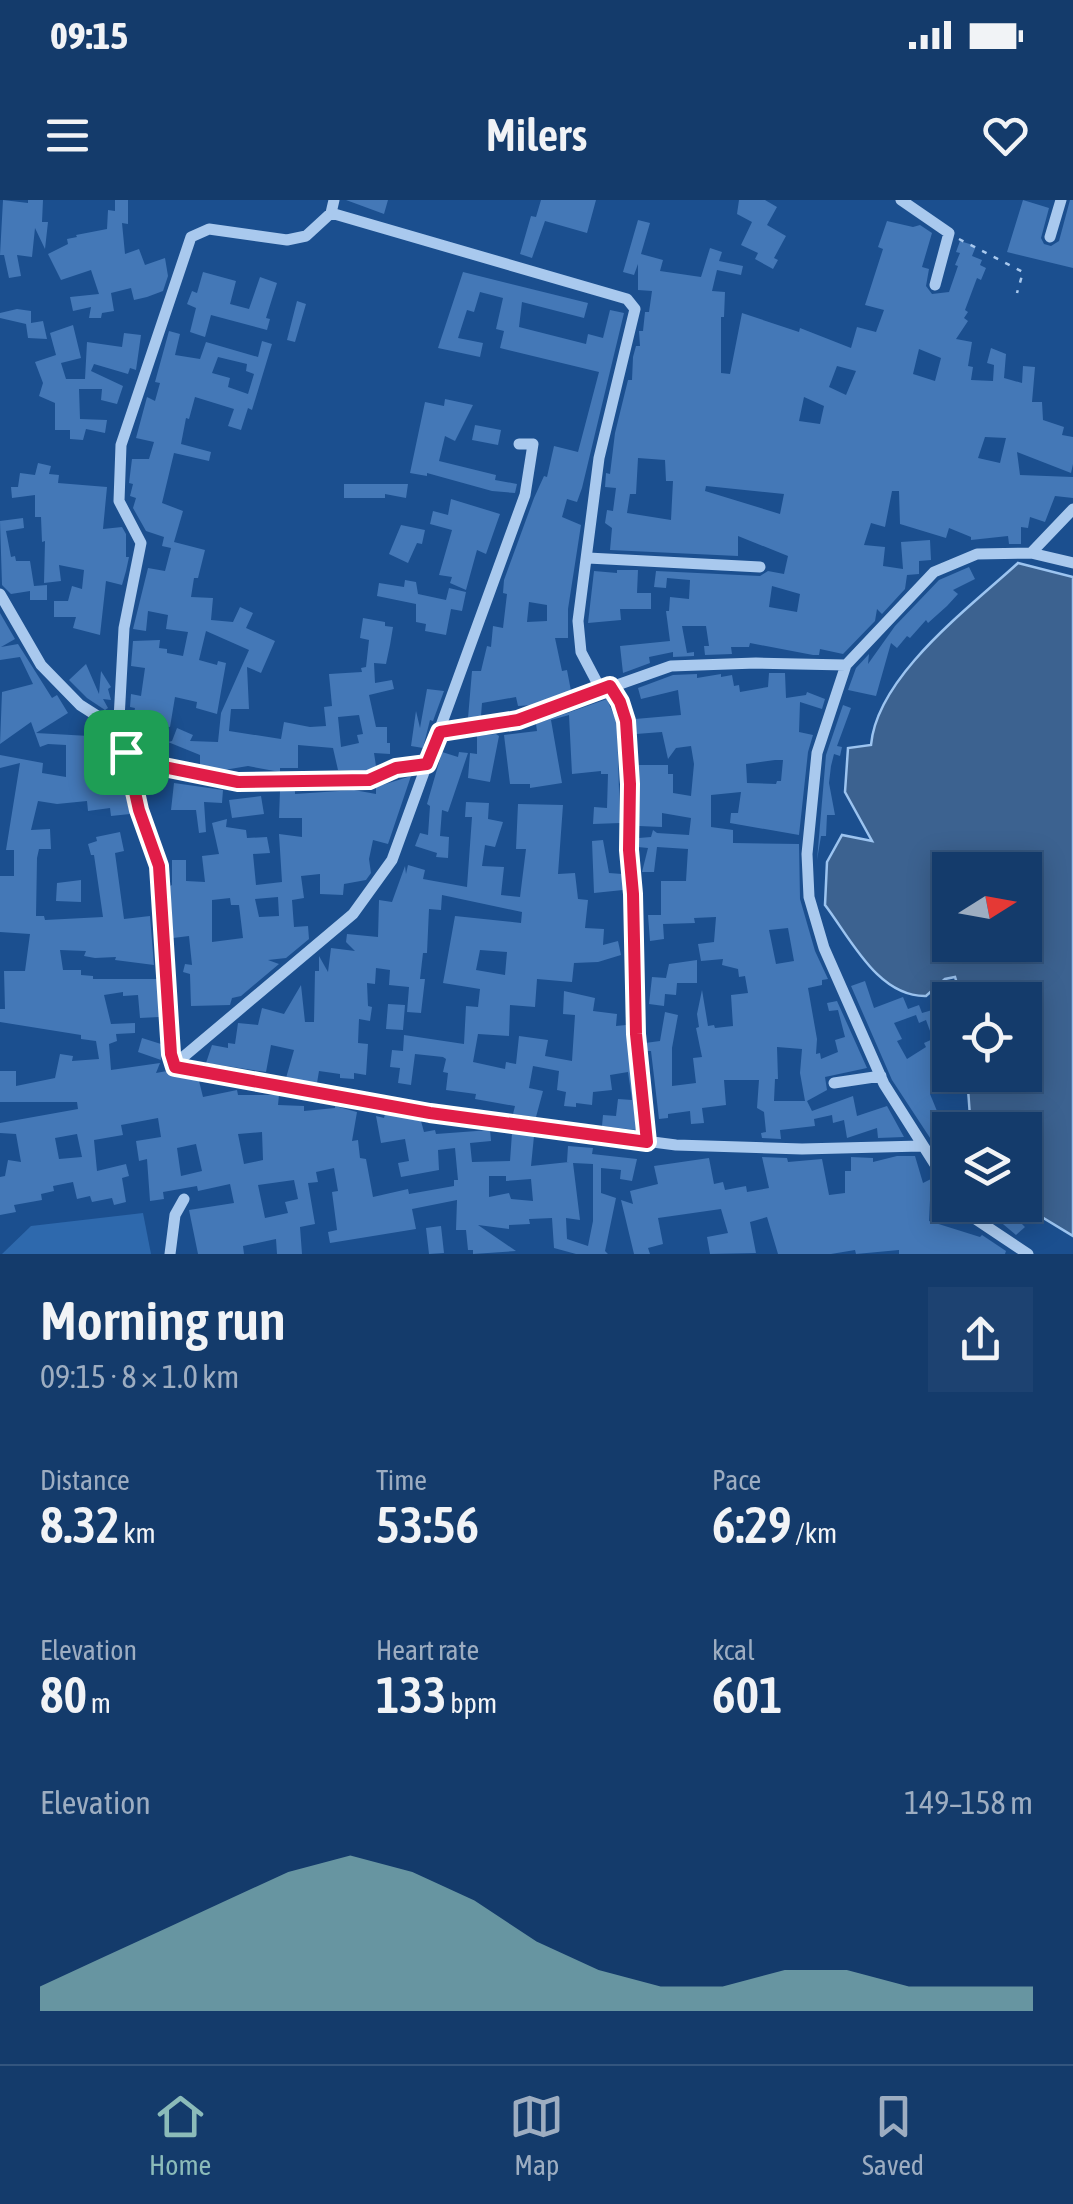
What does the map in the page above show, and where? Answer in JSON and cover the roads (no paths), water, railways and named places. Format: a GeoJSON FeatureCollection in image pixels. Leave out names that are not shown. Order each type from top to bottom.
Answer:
{"type":"FeatureCollection","features":[{"type":"Feature","properties":{"kind":"street"},"geometry":{"type":"LineString","coordinates":[[901,200],[949,233],[936,285]]}},
{"type":"Feature","properties":{"kind":"street"},"geometry":{"type":"LineString","coordinates":[[1050,238],[1061,200]]}},
{"type":"Feature","properties":{"kind":"street"},"geometry":{"type":"LineString","coordinates":[[123,749],[119,720],[124,628],[141,542],[119,501],[120,445],[192,237],[208,229],[287,240],[306,236],[332,207],[627,299],[635,309],[599,458],[578,621],[582,652],[605,688],[620,702],[626,721],[636,1034],[647,1142]]}},
{"type":"Feature","properties":{"kind":"street"},"geometry":{"type":"LineString","coordinates":[[175,1067],[354,914],[392,860],[524,495],[532,444],[519,444]]}},
{"type":"Feature","properties":{"kind":"street"},"geometry":{"type":"LineString","coordinates":[[1031,553],[1073,509]]}},
{"type":"Feature","properties":{"kind":"street"},"geometry":{"type":"LineString","coordinates":[[932,1162],[881,1076],[824,948],[810,897],[807,854],[817,754],[846,666],[934,572],[977,554],[1031,553],[1073,563]]}},
{"type":"Feature","properties":{"kind":"street"},"geometry":{"type":"LineString","coordinates":[[588,558],[760,567]]}},
{"type":"Feature","properties":{"kind":"street"},"geometry":{"type":"LineString","coordinates":[[0,594],[41,664],[80,705],[114,726],[123,749],[159,866],[175,1067]]}},
{"type":"Feature","properties":{"kind":"street"},"geometry":{"type":"LineString","coordinates":[[440,732],[518,720],[671,666],[846,666]]}},
{"type":"Feature","properties":{"kind":"street"},"geometry":{"type":"LineString","coordinates":[[123,749],[159,766],[238,782],[369,780],[396,768],[427,764]]}},
{"type":"Feature","properties":{"kind":"street"},"geometry":{"type":"LineString","coordinates":[[175,1067],[430,1113],[647,1142],[802,1149],[921,1146]]}},
{"type":"Feature","properties":{"kind":"street"},"geometry":{"type":"LineString","coordinates":[[834,1083],[881,1076]]}},
{"type":"Feature","properties":{"kind":"street"},"geometry":{"type":"LineString","coordinates":[[170,1254],[175,1214],[184,1199]]}},
{"type":"Feature","properties":{"kind":"street"},"geometry":{"type":"LineString","coordinates":[[980,1222],[1028,1254]]}}]}
